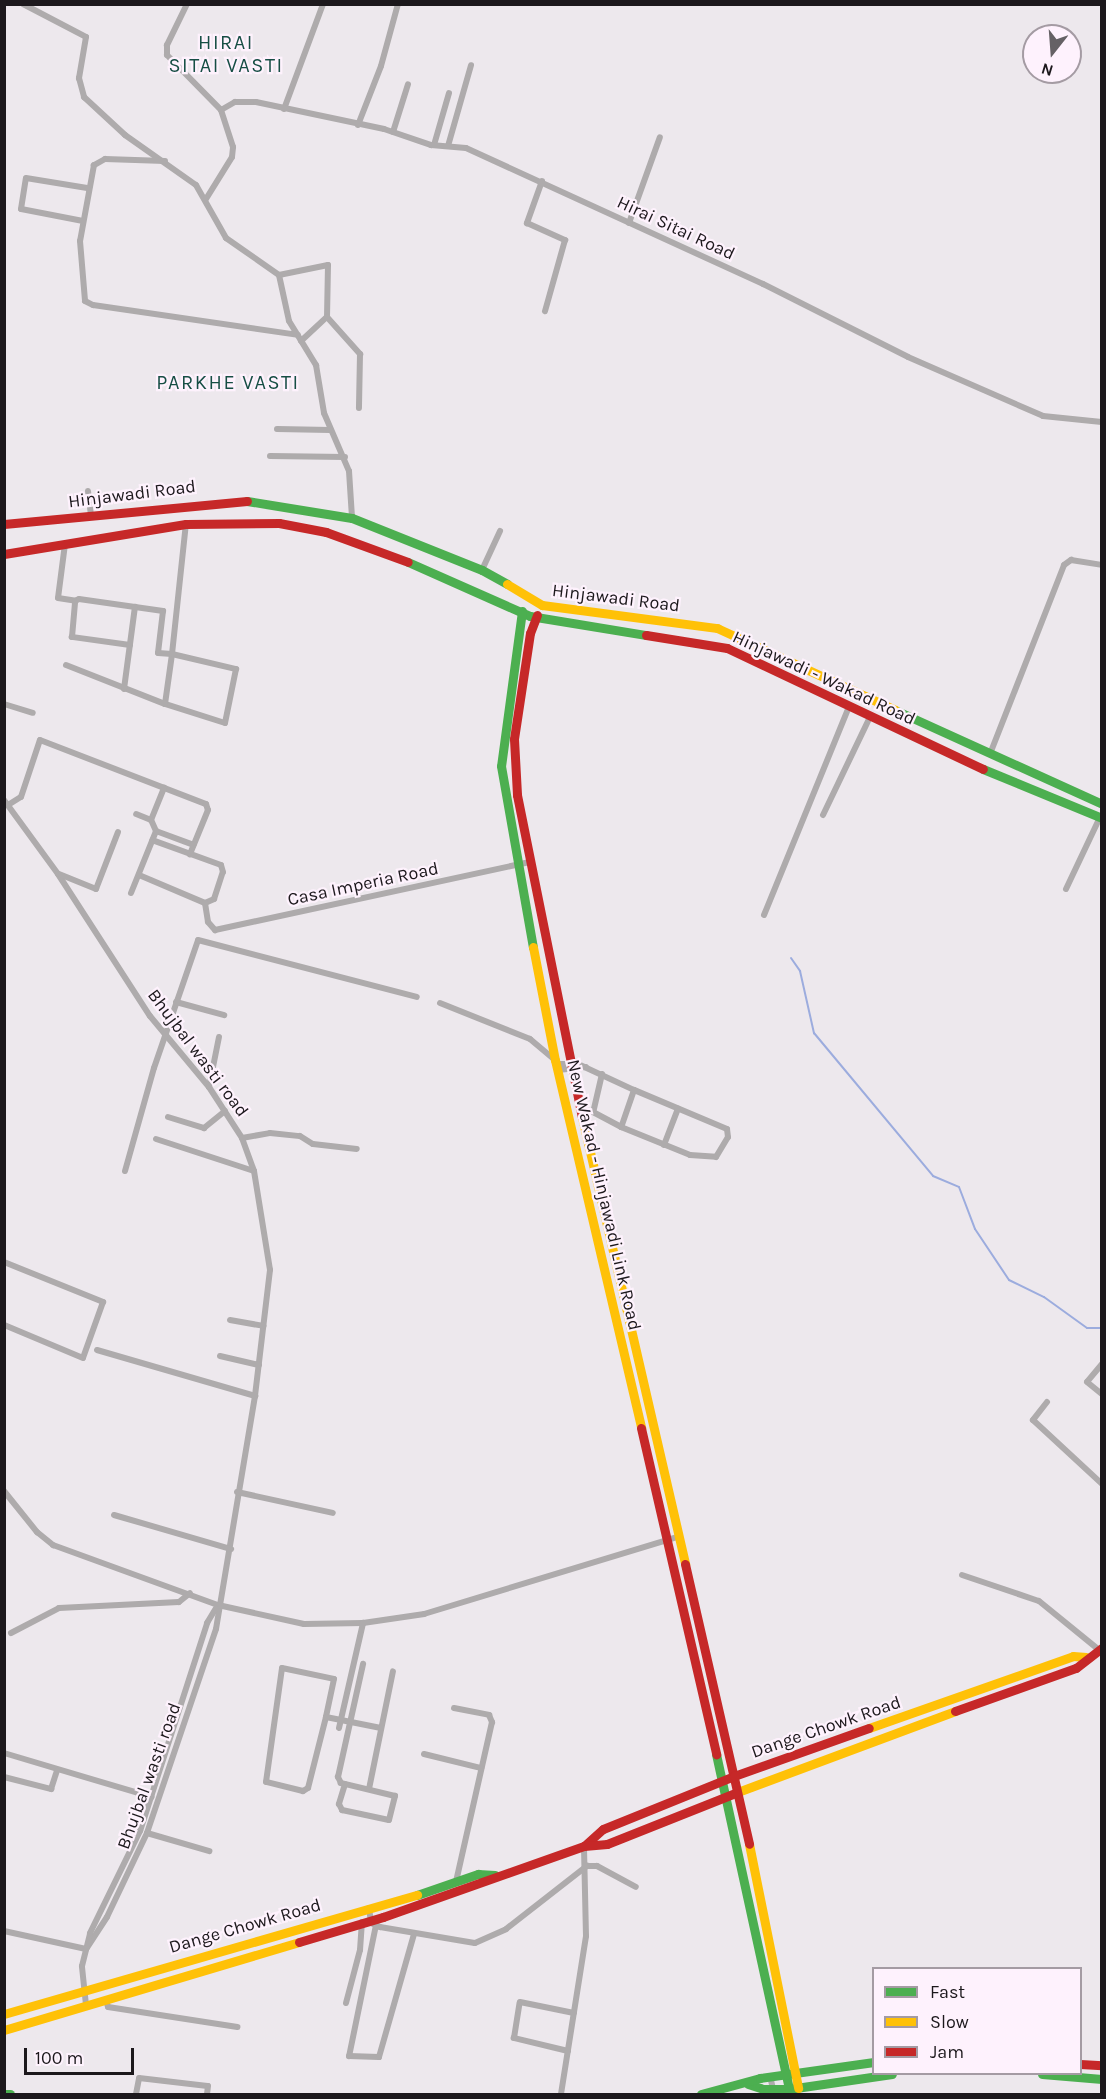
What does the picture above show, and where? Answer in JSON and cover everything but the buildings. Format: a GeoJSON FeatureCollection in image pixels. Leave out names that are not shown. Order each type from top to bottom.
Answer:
{"type":"FeatureCollection","features":[{"type":"Feature","properties":{"kind":"main road","name":"Hinjawadi Road"},"geometry":{"type":"LineString","coordinates":[[4,524],[211,501],[281,504],[352,518],[482,570],[527,598],[536,598],[542,605],[717,628],[1101,804]]}},
{"type":"Feature","properties":{"kind":"main road"},"geometry":{"type":"LineString","coordinates":[[279,523],[281,504]]}},
{"type":"Feature","properties":{"kind":"main road","name":"Hinjawadi Road"},"geometry":{"type":"LineString","coordinates":[[4,554],[186,524],[279,523],[373,547],[522,610]]}},
{"type":"Feature","properties":{"kind":"main road","name":"New Wakad - Hinjawadi Link Road"},"geometry":{"type":"LineString","coordinates":[[527,598],[522,610],[501,766],[517,865],[556,1065],[668,1540],[790,2076]]}},
{"type":"Feature","properties":{"kind":"main road","name":"New Wakad - Hinjawadi Link Road"},"geometry":{"type":"LineString","coordinates":[[542,605],[530,633],[512,765],[570,1067],[738,1791],[790,2076]]}},
{"type":"Feature","properties":{"kind":"main road","name":"Hinjawadi - Wakad Road"},"geometry":{"type":"LineString","coordinates":[[522,610],[537,615],[727,648],[936,749],[1100,817]]}},
{"type":"Feature","properties":{"kind":"main road"},"geometry":{"type":"LineString","coordinates":[[602,1260],[613,1257]]}},
{"type":"Feature","properties":{"kind":"main road"},"geometry":{"type":"LineString","coordinates":[[692,1645],[703,1642]]}},
{"type":"Feature","properties":{"kind":"main road","name":"Dange Chowk Road"},"geometry":{"type":"LineString","coordinates":[[4,2030],[369,1922],[481,1884],[495,1875],[584,1846],[607,1844],[738,1791],[1076,1668],[1086,1657],[1100,1649]]}},
{"type":"Feature","properties":{"kind":"main road","name":"Dange Chowk Road"},"geometry":{"type":"LineString","coordinates":[[584,1846],[603,1829],[734,1776],[1073,1656],[1086,1657]]}},
{"type":"Feature","properties":{"kind":"main road"},"geometry":{"type":"LineString","coordinates":[[945,1702],[950,1712]]}},
{"type":"Feature","properties":{"kind":"main road","name":"Dange Chowk Road"},"geometry":{"type":"LineString","coordinates":[[9,2012],[369,1908],[478,1874],[495,1875]]}},
{"type":"Feature","properties":{"kind":"main road"},"geometry":{"type":"LineString","coordinates":[[9,2012],[18,2026]]}},
{"type":"Feature","properties":{"kind":"main road"},"geometry":{"type":"LineString","coordinates":[[701,2094],[748,2084],[770,2076],[790,2076],[872,2062]]}},
{"type":"Feature","properties":{"kind":"main road"},"geometry":{"type":"LineString","coordinates":[[1082,2064],[1101,2066]]}},
{"type":"Feature","properties":{"kind":"main road"},"geometry":{"type":"LineString","coordinates":[[748,2084],[773,2092],[879,2075]]}},
{"type":"Feature","properties":{"kind":"main road"},"geometry":{"type":"LineString","coordinates":[[1062,2075],[1101,2079]]}},
{"type":"Feature","properties":{"kind":"main road"},"geometry":{"type":"LineString","coordinates":[[790,2076],[794,2088]]}},
{"type":"Feature","properties":{"kind":"main road"},"geometry":{"type":"LineString","coordinates":[[4,2094],[10,2094]]}},
{"type":"Feature","properties":{"kind":"street"},"geometry":{"type":"LineString","coordinates":[[23,4],[86,37],[79,78],[80,91],[125,135],[166,161],[196,185],[226,238],[279,275],[289,321],[319,373],[330,430],[345,457],[352,518]]}},
{"type":"Feature","properties":{"kind":"street"},"geometry":{"type":"LineString","coordinates":[[187,4],[167,45],[166,56],[223,108],[233,147],[232,156],[206,200]]}},
{"type":"Feature","properties":{"kind":"street"},"geometry":{"type":"LineString","coordinates":[[284,109],[323,4]]}},
{"type":"Feature","properties":{"kind":"street"},"geometry":{"type":"LineString","coordinates":[[358,125],[381,66],[398,4]]}},
{"type":"Feature","properties":{"kind":"street"},"geometry":{"type":"LineString","coordinates":[[448,146],[471,65]]}},
{"type":"Feature","properties":{"kind":"street"},"geometry":{"type":"LineString","coordinates":[[393,132],[408,84]]}},
{"type":"Feature","properties":{"kind":"street"},"geometry":{"type":"LineString","coordinates":[[434,145],[449,93]]}},
{"type":"Feature","properties":{"kind":"street","name":"Hirai Sitai Road"},"geometry":{"type":"LineString","coordinates":[[223,108],[256,102],[393,132],[434,145],[484,154],[629,224],[763,284],[908,357],[1043,416],[1101,422]]}},
{"type":"Feature","properties":{"kind":"street"},"geometry":{"type":"LineString","coordinates":[[629,224],[660,137]]}},
{"type":"Feature","properties":{"kind":"street"},"geometry":{"type":"LineString","coordinates":[[166,161],[98,159],[87,188],[83,221],[82,296],[93,305],[299,338],[327,317]]}},
{"type":"Feature","properties":{"kind":"street"},"geometry":{"type":"LineString","coordinates":[[83,221],[21,209],[26,178],[87,188]]}},
{"type":"Feature","properties":{"kind":"street"},"geometry":{"type":"LineString","coordinates":[[542,181],[527,223],[565,240],[545,311]]}},
{"type":"Feature","properties":{"kind":"street"},"geometry":{"type":"LineString","coordinates":[[279,275],[328,265],[327,317],[360,354],[359,408]]}},
{"type":"Feature","properties":{"kind":"street"},"geometry":{"type":"LineString","coordinates":[[277,429],[330,430]]}},
{"type":"Feature","properties":{"kind":"street"},"geometry":{"type":"LineString","coordinates":[[270,456],[345,457]]}},
{"type":"Feature","properties":{"kind":"street"},"geometry":{"type":"LineString","coordinates":[[88,491],[92,516]]}},
{"type":"Feature","properties":{"kind":"street"},"geometry":{"type":"LineString","coordinates":[[165,704],[186,524]]}},
{"type":"Feature","properties":{"kind":"street"},"geometry":{"type":"LineString","coordinates":[[482,570],[500,531]]}},
{"type":"Feature","properties":{"kind":"street"},"geometry":{"type":"LineString","coordinates":[[65,544],[57,598],[163,611],[158,653],[233,667],[238,672],[225,723],[165,704],[66,665]]}},
{"type":"Feature","properties":{"kind":"street"},"geometry":{"type":"LineString","coordinates":[[990,755],[1064,565],[1071,560],[1101,565]]}},
{"type":"Feature","properties":{"kind":"street"},"geometry":{"type":"LineString","coordinates":[[76,601],[72,637],[130,645]]}},
{"type":"Feature","properties":{"kind":"street"},"geometry":{"type":"LineString","coordinates":[[124,689],[135,607]]}},
{"type":"Feature","properties":{"kind":"street"},"geometry":{"type":"LineString","coordinates":[[4,704],[33,713]]}},
{"type":"Feature","properties":{"kind":"street"},"geometry":{"type":"LineString","coordinates":[[764,915],[849,707]]}},
{"type":"Feature","properties":{"kind":"street"},"geometry":{"type":"LineString","coordinates":[[824,815],[870,717]]}},
{"type":"Feature","properties":{"kind":"street"},"geometry":{"type":"LineString","coordinates":[[6,803],[21,797],[40,740],[206,804],[208,810],[190,854]]}},
{"type":"Feature","properties":{"kind":"street"},"geometry":{"type":"LineString","coordinates":[[150,820],[164,788]]}},
{"type":"Feature","properties":{"kind":"street","name":"Bhujbal wasti road"},"geometry":{"type":"LineString","coordinates":[[6,803],[58,874],[122,976],[166,1036],[209,1087],[242,1138],[254,1171],[270,1270],[255,1396],[237,1492],[231,1549],[218,1605],[216,1629],[149,1816],[86,1949],[82,1966],[86,2005]]}},
{"type":"Feature","properties":{"kind":"street"},"geometry":{"type":"LineString","coordinates":[[136,814],[150,820],[156,831],[194,845]]}},
{"type":"Feature","properties":{"kind":"street"},"geometry":{"type":"LineString","coordinates":[[1066,890],[1100,817]]}},
{"type":"Feature","properties":{"kind":"street"},"geometry":{"type":"LineString","coordinates":[[131,893],[156,831]]}},
{"type":"Feature","properties":{"kind":"street"},"geometry":{"type":"LineString","coordinates":[[58,874],[96,889],[118,832]]}},
{"type":"Feature","properties":{"kind":"street"},"geometry":{"type":"LineString","coordinates":[[139,875],[205,903],[214,899],[223,868],[152,840]]}},
{"type":"Feature","properties":{"kind":"street","name":"Casa Imperia Road"},"geometry":{"type":"LineString","coordinates":[[216,930],[530,862]]}},
{"type":"Feature","properties":{"kind":"street"},"geometry":{"type":"LineString","coordinates":[[205,903],[208,922],[216,930],[213,943]]}},
{"type":"Feature","properties":{"kind":"street"},"geometry":{"type":"LineString","coordinates":[[125,1171],[176,1002],[198,940],[417,997]]}},
{"type":"Feature","properties":{"kind":"street"},"geometry":{"type":"LineString","coordinates":[[176,1002],[224,1015]]}},
{"type":"Feature","properties":{"kind":"street"},"geometry":{"type":"LineString","coordinates":[[440,1004],[530,1039],[556,1065],[586,1067],[602,1074],[634,1090],[727,1129],[728,1137],[711,1159],[621,1127],[593,1112],[602,1074]]}},
{"type":"Feature","properties":{"kind":"street"},"geometry":{"type":"LineString","coordinates":[[209,1087],[219,1037]]}},
{"type":"Feature","properties":{"kind":"street"},"geometry":{"type":"LineString","coordinates":[[621,1127],[634,1090]]}},
{"type":"Feature","properties":{"kind":"street"},"geometry":{"type":"LineString","coordinates":[[664,1144],[678,1109]]}},
{"type":"Feature","properties":{"kind":"street"},"geometry":{"type":"LineString","coordinates":[[168,1117],[204,1128],[225,1111]]}},
{"type":"Feature","properties":{"kind":"street"},"geometry":{"type":"LineString","coordinates":[[242,1138],[270,1133],[300,1136],[313,1144],[357,1149]]}},
{"type":"Feature","properties":{"kind":"street"},"geometry":{"type":"LineString","coordinates":[[156,1139],[254,1171]]}},
{"type":"Feature","properties":{"kind":"street"},"geometry":{"type":"LineString","coordinates":[[4,1262],[103,1302],[83,1358],[4,1325]]}},
{"type":"Feature","properties":{"kind":"street"},"geometry":{"type":"LineString","coordinates":[[230,1320],[262,1326]]}},
{"type":"Feature","properties":{"kind":"street"},"geometry":{"type":"LineString","coordinates":[[97,1350],[255,1396]]}},
{"type":"Feature","properties":{"kind":"street"},"geometry":{"type":"LineString","coordinates":[[220,1356],[259,1365]]}},
{"type":"Feature","properties":{"kind":"street"},"geometry":{"type":"LineString","coordinates":[[1101,1364],[1087,1382],[1101,1394]]}},
{"type":"Feature","properties":{"kind":"street"},"geometry":{"type":"LineString","coordinates":[[1047,1402],[1034,1420],[1101,1484]]}},
{"type":"Feature","properties":{"kind":"street"},"geometry":{"type":"LineString","coordinates":[[4,1491],[37,1532],[53,1545],[218,1605],[288,1622],[363,1623],[424,1614],[678,1537]]}},
{"type":"Feature","properties":{"kind":"street"},"geometry":{"type":"LineString","coordinates":[[237,1492],[333,1513]]}},
{"type":"Feature","properties":{"kind":"street"},"geometry":{"type":"LineString","coordinates":[[4,1495],[12,1499]]}},
{"type":"Feature","properties":{"kind":"street"},"geometry":{"type":"LineString","coordinates":[[114,1515],[231,1549]]}},
{"type":"Feature","properties":{"kind":"street"},"geometry":{"type":"LineString","coordinates":[[962,1575],[1039,1601],[1100,1649]]}},
{"type":"Feature","properties":{"kind":"street"},"geometry":{"type":"LineString","coordinates":[[10,1634],[59,1608],[179,1602],[190,1593]]}},
{"type":"Feature","properties":{"kind":"street","name":"Bhujbal wasti road"},"geometry":{"type":"LineString","coordinates":[[86,1949],[107,1917],[147,1833],[152,1797],[207,1623],[218,1605]]}},
{"type":"Feature","properties":{"kind":"street"},"geometry":{"type":"LineString","coordinates":[[339,1728],[363,1623]]}},
{"type":"Feature","properties":{"kind":"street"},"geometry":{"type":"LineString","coordinates":[[345,1784],[339,1804],[342,1810],[389,1820],[394,1796],[345,1784],[338,1777],[363,1664]]}},
{"type":"Feature","properties":{"kind":"street"},"geometry":{"type":"LineString","coordinates":[[285,1668],[334,1679],[326,1717],[308,1788],[303,1791],[266,1782],[280,1671],[285,1668]]}},
{"type":"Feature","properties":{"kind":"street"},"geometry":{"type":"LineString","coordinates":[[369,1789],[393,1671]]}},
{"type":"Feature","properties":{"kind":"street"},"geometry":{"type":"LineString","coordinates":[[454,1708],[491,1717],[456,1882]]}},
{"type":"Feature","properties":{"kind":"street"},"geometry":{"type":"LineString","coordinates":[[326,1717],[381,1728]]}},
{"type":"Feature","properties":{"kind":"street"},"geometry":{"type":"LineString","coordinates":[[4,1754],[152,1797]]}},
{"type":"Feature","properties":{"kind":"street"},"geometry":{"type":"LineString","coordinates":[[424,1754],[482,1768]]}},
{"type":"Feature","properties":{"kind":"street"},"geometry":{"type":"LineString","coordinates":[[4,1777],[51,1789],[57,1771]]}},
{"type":"Feature","properties":{"kind":"street"},"geometry":{"type":"LineString","coordinates":[[147,1833],[209,1851]]}},
{"type":"Feature","properties":{"kind":"street"},"geometry":{"type":"LineString","coordinates":[[561,2094],[586,1936],[587,1866],[584,1846]]}},
{"type":"Feature","properties":{"kind":"street"},"geometry":{"type":"LineString","coordinates":[[369,1922],[454,1942],[484,1941],[506,1929],[587,1866],[597,1866],[636,1887]]}},
{"type":"Feature","properties":{"kind":"street"},"geometry":{"type":"LineString","coordinates":[[369,1908],[369,1922],[349,2056],[379,2057],[414,1934]]}},
{"type":"Feature","properties":{"kind":"street"},"geometry":{"type":"LineString","coordinates":[[346,2003],[369,1922]]}},
{"type":"Feature","properties":{"kind":"street"},"geometry":{"type":"LineString","coordinates":[[4,1931],[86,1949]]}},
{"type":"Feature","properties":{"kind":"street"},"geometry":{"type":"LineString","coordinates":[[106,2000],[108,2007],[237,2026]]}},
{"type":"Feature","properties":{"kind":"street"},"geometry":{"type":"LineString","coordinates":[[568,2051],[514,2038],[520,2002],[574,2013]]}},
{"type":"Feature","properties":{"kind":"street"},"geometry":{"type":"LineString","coordinates":[[770,2076],[773,2092]]}},
{"type":"Feature","properties":{"kind":"street"},"geometry":{"type":"LineString","coordinates":[[136,2094],[139,2078],[208,2086],[207,2094]]}},
{"type":"Feature","properties":{"kind":"waterway"},"geometry":{"type":"LineString","coordinates":[[791,958],[800,971],[814,1033],[933,1176],[959,1187],[975,1229],[1009,1280],[1044,1297],[1087,1328],[1102,1328]]}},
{"type":"Feature","properties":{"kind":"traffic: fast"},"geometry":{"type":"LineString","coordinates":[[247,501],[352,518],[482,570],[507,584]]}},
{"type":"Feature","properties":{"kind":"traffic: fast"},"geometry":{"type":"LineString","coordinates":[[408,562],[530,616],[646,635]]}},
{"type":"Feature","properties":{"kind":"traffic: fast"},"geometry":{"type":"LineString","coordinates":[[522,611],[501,766],[533,947]]}},
{"type":"Feature","properties":{"kind":"traffic: fast"},"geometry":{"type":"LineString","coordinates":[[895,710],[1102,804]]}},
{"type":"Feature","properties":{"kind":"traffic: fast"},"geometry":{"type":"LineString","coordinates":[[983,769],[1102,818]]}},
{"type":"Feature","properties":{"kind":"traffic: fast"},"geometry":{"type":"LineString","coordinates":[[716,1754],[789,2089]]}},
{"type":"Feature","properties":{"kind":"traffic: fast"},"geometry":{"type":"LineString","coordinates":[[417,1895],[478,1874],[495,1875]]}},
{"type":"Feature","properties":{"kind":"traffic: fast"},"geometry":{"type":"LineString","coordinates":[[701,2094],[760,2078],[872,2062]]}},
{"type":"Feature","properties":{"kind":"traffic: fast"},"geometry":{"type":"LineString","coordinates":[[748,2084],[763,2089],[789,2089],[885,2075]]}},
{"type":"Feature","properties":{"kind":"traffic: fast"},"geometry":{"type":"LineString","coordinates":[[1054,2075],[1102,2079]]}},
{"type":"Feature","properties":{"kind":"traffic: fast"},"geometry":{"type":"LineString","coordinates":[[4,2094],[10,2094]]}},
{"type":"Feature","properties":{"kind":"traffic: slow"},"geometry":{"type":"LineString","coordinates":[[507,584],[542,605],[717,628],[895,710]]}},
{"type":"Feature","properties":{"kind":"traffic: slow"},"geometry":{"type":"LineString","coordinates":[[533,947],[555,1060],[641,1428]]}},
{"type":"Feature","properties":{"kind":"traffic: slow"},"geometry":{"type":"LineString","coordinates":[[582,1117],[685,1564]]}},
{"type":"Feature","properties":{"kind":"traffic: slow"},"geometry":{"type":"LineString","coordinates":[[869,1728],[1073,1656],[1086,1657]]}},
{"type":"Feature","properties":{"kind":"traffic: slow"},"geometry":{"type":"LineString","coordinates":[[735,1793],[955,1711]]}},
{"type":"Feature","properties":{"kind":"traffic: slow"},"geometry":{"type":"LineString","coordinates":[[749,1844],[798,2088]]}},
{"type":"Feature","properties":{"kind":"traffic: slow"},"geometry":{"type":"LineString","coordinates":[[4,2014],[417,1895]]}},
{"type":"Feature","properties":{"kind":"traffic: slow"},"geometry":{"type":"LineString","coordinates":[[4,2030],[299,1942]]}},
{"type":"Feature","properties":{"kind":"traffic: jam"},"geometry":{"type":"LineString","coordinates":[[4,524],[247,501]]}},
{"type":"Feature","properties":{"kind":"traffic: jam"},"geometry":{"type":"LineString","coordinates":[[4,554],[186,524],[279,523],[326,532],[408,562]]}},
{"type":"Feature","properties":{"kind":"traffic: jam"},"geometry":{"type":"LineString","coordinates":[[537,615],[530,633],[514,739],[517,795],[582,1117]]}},
{"type":"Feature","properties":{"kind":"traffic: jam"},"geometry":{"type":"LineString","coordinates":[[646,635],[727,648],[983,769]]}},
{"type":"Feature","properties":{"kind":"traffic: jam"},"geometry":{"type":"LineString","coordinates":[[641,1428],[716,1754]]}},
{"type":"Feature","properties":{"kind":"traffic: jam"},"geometry":{"type":"LineString","coordinates":[[685,1564],[749,1844]]}},
{"type":"Feature","properties":{"kind":"traffic: jam"},"geometry":{"type":"LineString","coordinates":[[955,1711],[1076,1668],[1102,1648]]}},
{"type":"Feature","properties":{"kind":"traffic: jam"},"geometry":{"type":"LineString","coordinates":[[584,1846],[603,1829],[734,1776],[869,1728]]}},
{"type":"Feature","properties":{"kind":"traffic: jam"},"geometry":{"type":"LineString","coordinates":[[299,1942],[383,1917],[584,1846],[607,1844],[735,1793]]}},
{"type":"Feature","properties":{"kind":"traffic: jam"},"geometry":{"type":"LineString","coordinates":[[1082,2064],[1102,2065]]}},
{"type":"Feature","properties":{"kind":"district","name":"HIRAI SITAI VASTI"},"geometry":{"type":"Point","coordinates":[226,54]}},
{"type":"Feature","properties":{"kind":"district","name":"PARKHE VASTI"},"geometry":{"type":"Point","coordinates":[228,382]}}]}
